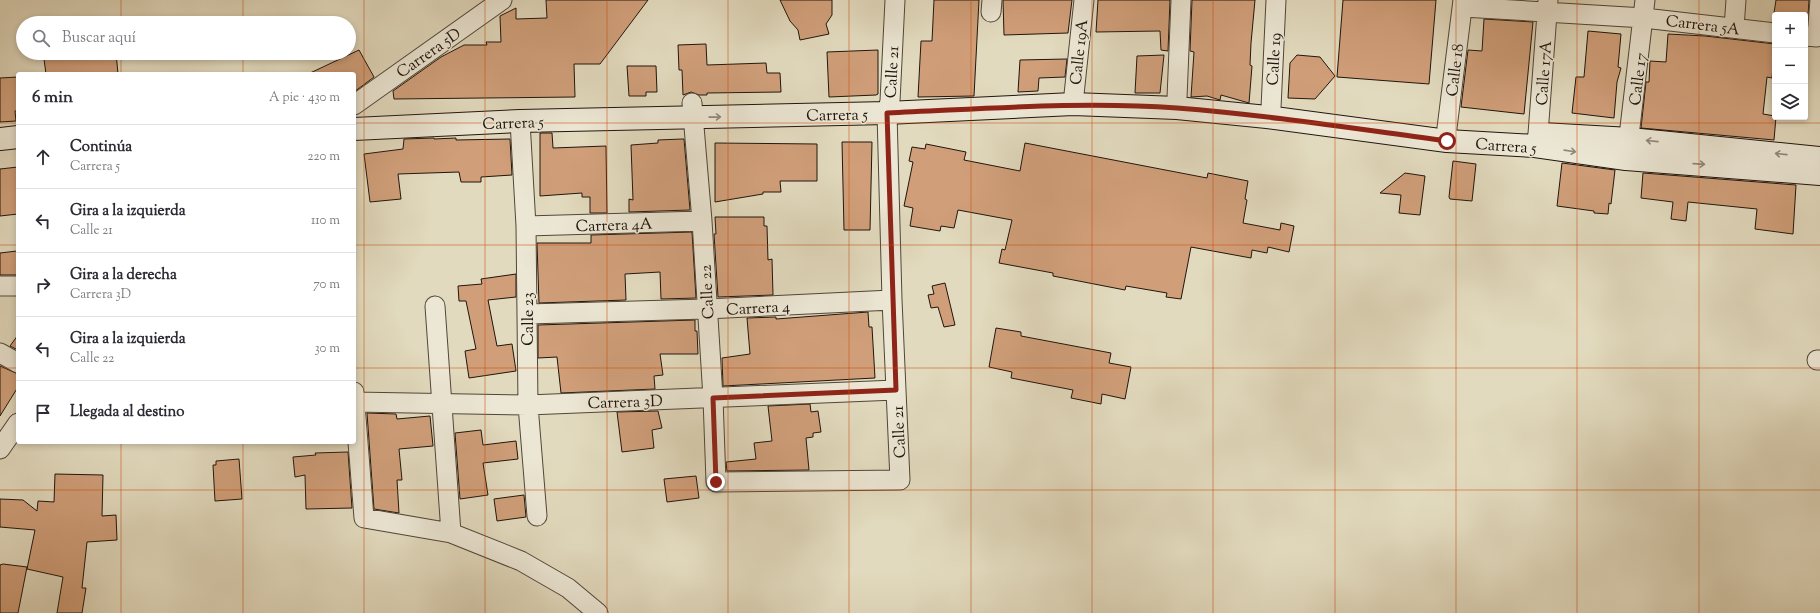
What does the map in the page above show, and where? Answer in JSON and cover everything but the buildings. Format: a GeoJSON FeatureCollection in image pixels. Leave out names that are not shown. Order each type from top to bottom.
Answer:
{"type":"FeatureCollection","features":[{"type":"Feature","properties":{"kind":"street","name":"Carrera 5D"},"geometry":{"type":"LineString","coordinates":[[356,104],[502,0]]}},
{"type":"Feature","properties":{"kind":"street","name":"Calle 21"},"geometry":{"type":"LineString","coordinates":[[716,482],[900,480],[892,300],[889,107],[895,0]]}},
{"type":"Feature","properties":{"kind":"street","name":"Calle 19A"},"geometry":{"type":"LineString","coordinates":[[1073,100],[1084,0]]}},
{"type":"Feature","properties":{"kind":"street"},"geometry":{"type":"LineString","coordinates":[[1177,98],[1181,0]]}},
{"type":"Feature","properties":{"kind":"street","name":"Calle 19"},"geometry":{"type":"LineString","coordinates":[[1269,112],[1276,0]]}},
{"type":"Feature","properties":{"kind":"street"},"geometry":{"type":"LineString","coordinates":[[1734,28],[1736,0]]}},
{"type":"Feature","properties":{"kind":"street"},"geometry":{"type":"LineString","coordinates":[[1811,37],[1820,0]]}},
{"type":"Feature","properties":{"kind":"street","name":"Carrera 5A"},"geometry":{"type":"LineString","coordinates":[[1463,3],[1644,9],[1734,28],[1772,33]]}},
{"type":"Feature","properties":{"kind":"street","name":"Calle 18"},"geometry":{"type":"LineString","coordinates":[[1447,134],[1463,3]]}},
{"type":"Feature","properties":{"kind":"street","name":"Calle 17A"},"geometry":{"type":"LineString","coordinates":[[1536,140],[1548,6]]}},
{"type":"Feature","properties":{"kind":"street","name":"Calle 17"},"geometry":{"type":"LineString","coordinates":[[1628,149],[1644,9]]}},
{"type":"Feature","properties":{"kind":"street","name":"Carrera 5"},"geometry":{"type":"LineString","coordinates":[[356,116],[889,107],[1073,100],[1177,98],[1269,112],[1447,134],[1536,140],[1628,149],[1820,174]]}},
{"type":"Feature","properties":{"kind":"street","name":"Carrera 5"},"geometry":{"type":"LineString","coordinates":[[1073,100],[1177,108],[1269,112]]}},
{"type":"Feature","properties":{"kind":"street","name":"Carrera 5"},"geometry":{"type":"LineString","coordinates":[[356,129],[520,121],[693,110]]}},
{"type":"Feature","properties":{"kind":"street","name":"Calle 22"},"geometry":{"type":"LineString","coordinates":[[693,110],[702,221],[706,309],[713,398],[716,482]]}},
{"type":"Feature","properties":{"kind":"street","name":"Calle 23"},"geometry":{"type":"LineString","coordinates":[[520,121],[526,226],[528,405],[537,516]]}},
{"type":"Feature","properties":{"kind":"street"},"geometry":{"type":"LineString","coordinates":[[0,139],[16,137]]}},
{"type":"Feature","properties":{"kind":"street","name":"Carrera 5"},"geometry":{"type":"LineString","coordinates":[[1628,149],[1820,158]]}},
{"type":"Feature","properties":{"kind":"street"},"geometry":{"type":"LineString","coordinates":[[0,152],[16,151]]}},
{"type":"Feature","properties":{"kind":"street","name":"Carrera 4A"},"geometry":{"type":"LineString","coordinates":[[526,226],[702,221]]}},
{"type":"Feature","properties":{"kind":"street"},"geometry":{"type":"LineString","coordinates":[[0,286],[16,286]]}},
{"type":"Feature","properties":{"kind":"street","name":"Carrera 4"},"geometry":{"type":"LineString","coordinates":[[528,314],[706,309],[892,300]]}},
{"type":"Feature","properties":{"kind":"street"},"geometry":{"type":"LineString","coordinates":[[435,306],[441,403],[452,533]]}},
{"type":"Feature","properties":{"kind":"street"},"geometry":{"type":"LineString","coordinates":[[0,354],[16,362]]}},
{"type":"Feature","properties":{"kind":"street","name":"Carrera 3D"},"geometry":{"type":"LineString","coordinates":[[356,402],[528,405],[896,390]]}},
{"type":"Feature","properties":{"kind":"street"},"geometry":{"type":"LineString","coordinates":[[356,425],[364,518],[452,533],[521,561],[568,588],[598,613]]}},
{"type":"Feature","properties":{"kind":"street"},"geometry":{"type":"LineString","coordinates":[[0,449],[16,426]]}},
{"type":"Feature","properties":{"kind":"route"},"geometry":{"type":"LineString","coordinates":[[716,482],[713,398],[896,390],[887,113],[1073,104],[1177,108],[1267,117],[1447,141]]}}]}
